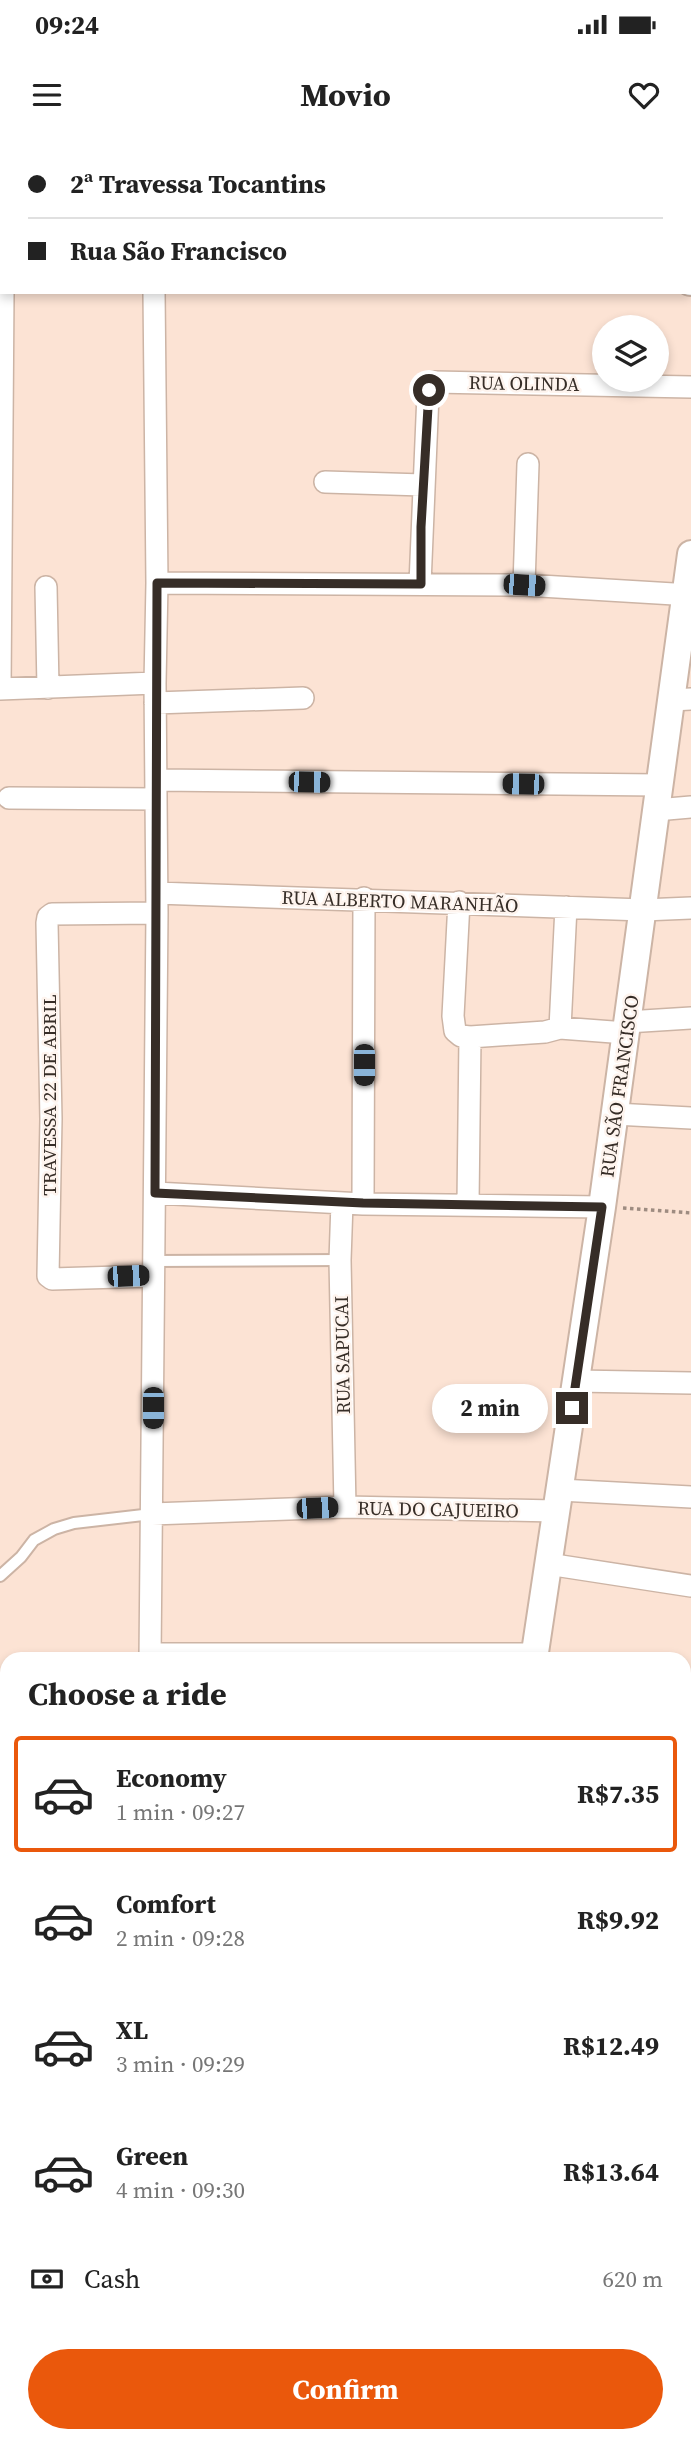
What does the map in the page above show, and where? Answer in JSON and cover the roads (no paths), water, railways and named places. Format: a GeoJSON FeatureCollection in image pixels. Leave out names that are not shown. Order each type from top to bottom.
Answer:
{"type":"FeatureCollection","features":[{"type":"Feature","properties":{"kind":"street"},"geometry":{"type":"LineString","coordinates":[[3,294],[0,690],[48,688],[303,698]]}},
{"type":"Feature","properties":{"kind":"street"},"geometry":{"type":"LineString","coordinates":[[150,1652],[157,903],[154,294]]}},
{"type":"Feature","properties":{"kind":"street","name":"RUA OLINDA"},"geometry":{"type":"LineString","coordinates":[[424,485],[428,394],[431,385],[440,381],[691,387]]}},
{"type":"Feature","properties":{"kind":"street"},"geometry":{"type":"LineString","coordinates":[[524,585],[528,464]]}},
{"type":"Feature","properties":{"kind":"street"},"geometry":{"type":"LineString","coordinates":[[325,482],[424,485],[421,584]]}},
{"type":"Feature","properties":{"kind":"street","name":"RUA SÃO FRANCISCO"},"geometry":{"type":"LineString","coordinates":[[535,1652],[602,1207],[657,798],[681,699],[691,554]]}},
{"type":"Feature","properties":{"kind":"street"},"geometry":{"type":"LineString","coordinates":[[157,583],[524,585],[689,595]]}},
{"type":"Feature","properties":{"kind":"street"},"geometry":{"type":"LineString","coordinates":[[46,587],[48,688]]}},
{"type":"Feature","properties":{"kind":"street"},"geometry":{"type":"LineString","coordinates":[[9,798],[156,789],[657,798],[691,807]]}},
{"type":"Feature","properties":{"kind":"street"},"geometry":{"type":"LineString","coordinates":[[363,1203],[364,898]]}},
{"type":"Feature","properties":{"kind":"street","name":"RUA ALBERTO MARANHÃO"},"geometry":{"type":"LineString","coordinates":[[157,903],[364,898],[643,910],[691,908]]}},
{"type":"Feature","properties":{"kind":"street"},"geometry":{"type":"LineString","coordinates":[[459,902],[453,1016],[455,1031],[461,1036],[545,1032],[560,1028],[626,1027],[691,1018]]}},
{"type":"Feature","properties":{"kind":"street","name":"TRAVESSA 22 DE ABRIL"},"geometry":{"type":"LineString","coordinates":[[154,1268],[51,1279],[48,1276],[51,1119],[47,923],[52,914],[157,903]]}},
{"type":"Feature","properties":{"kind":"street"},"geometry":{"type":"LineString","coordinates":[[560,1028],[566,907]]}},
{"type":"Feature","properties":{"kind":"street"},"geometry":{"type":"LineString","coordinates":[[468,1203],[470,1037]]}},
{"type":"Feature","properties":{"kind":"street"},"geometry":{"type":"LineString","coordinates":[[615,1114],[691,1118]]}},
{"type":"Feature","properties":{"kind":"street"},"geometry":{"type":"LineString","coordinates":[[155,1193],[342,1203],[602,1207]]}},
{"type":"Feature","properties":{"kind":"street","name":"RUA SAPUCAI"},"geometry":{"type":"LineString","coordinates":[[342,1203],[340,1260],[345,1507]]}},
{"type":"Feature","properties":{"kind":"street"},"geometry":{"type":"LineString","coordinates":[[576,1381],[691,1383]]}},
{"type":"Feature","properties":{"kind":"street","name":"RUA DO CAJUEIRO"},"geometry":{"type":"LineString","coordinates":[[152,1514],[691,1497]]}},
{"type":"Feature","properties":{"kind":"street"},"geometry":{"type":"LineString","coordinates":[[548,1564],[691,1586]]}},
{"type":"Feature","properties":{"kind":"lane"},"geometry":{"type":"LineString","coordinates":[[154,1268],[340,1260]]}},
{"type":"Feature","properties":{"kind":"lane"},"geometry":{"type":"LineString","coordinates":[[0,1576],[21,1557],[34,1540],[54,1529],[74,1523],[152,1514]]}}]}
